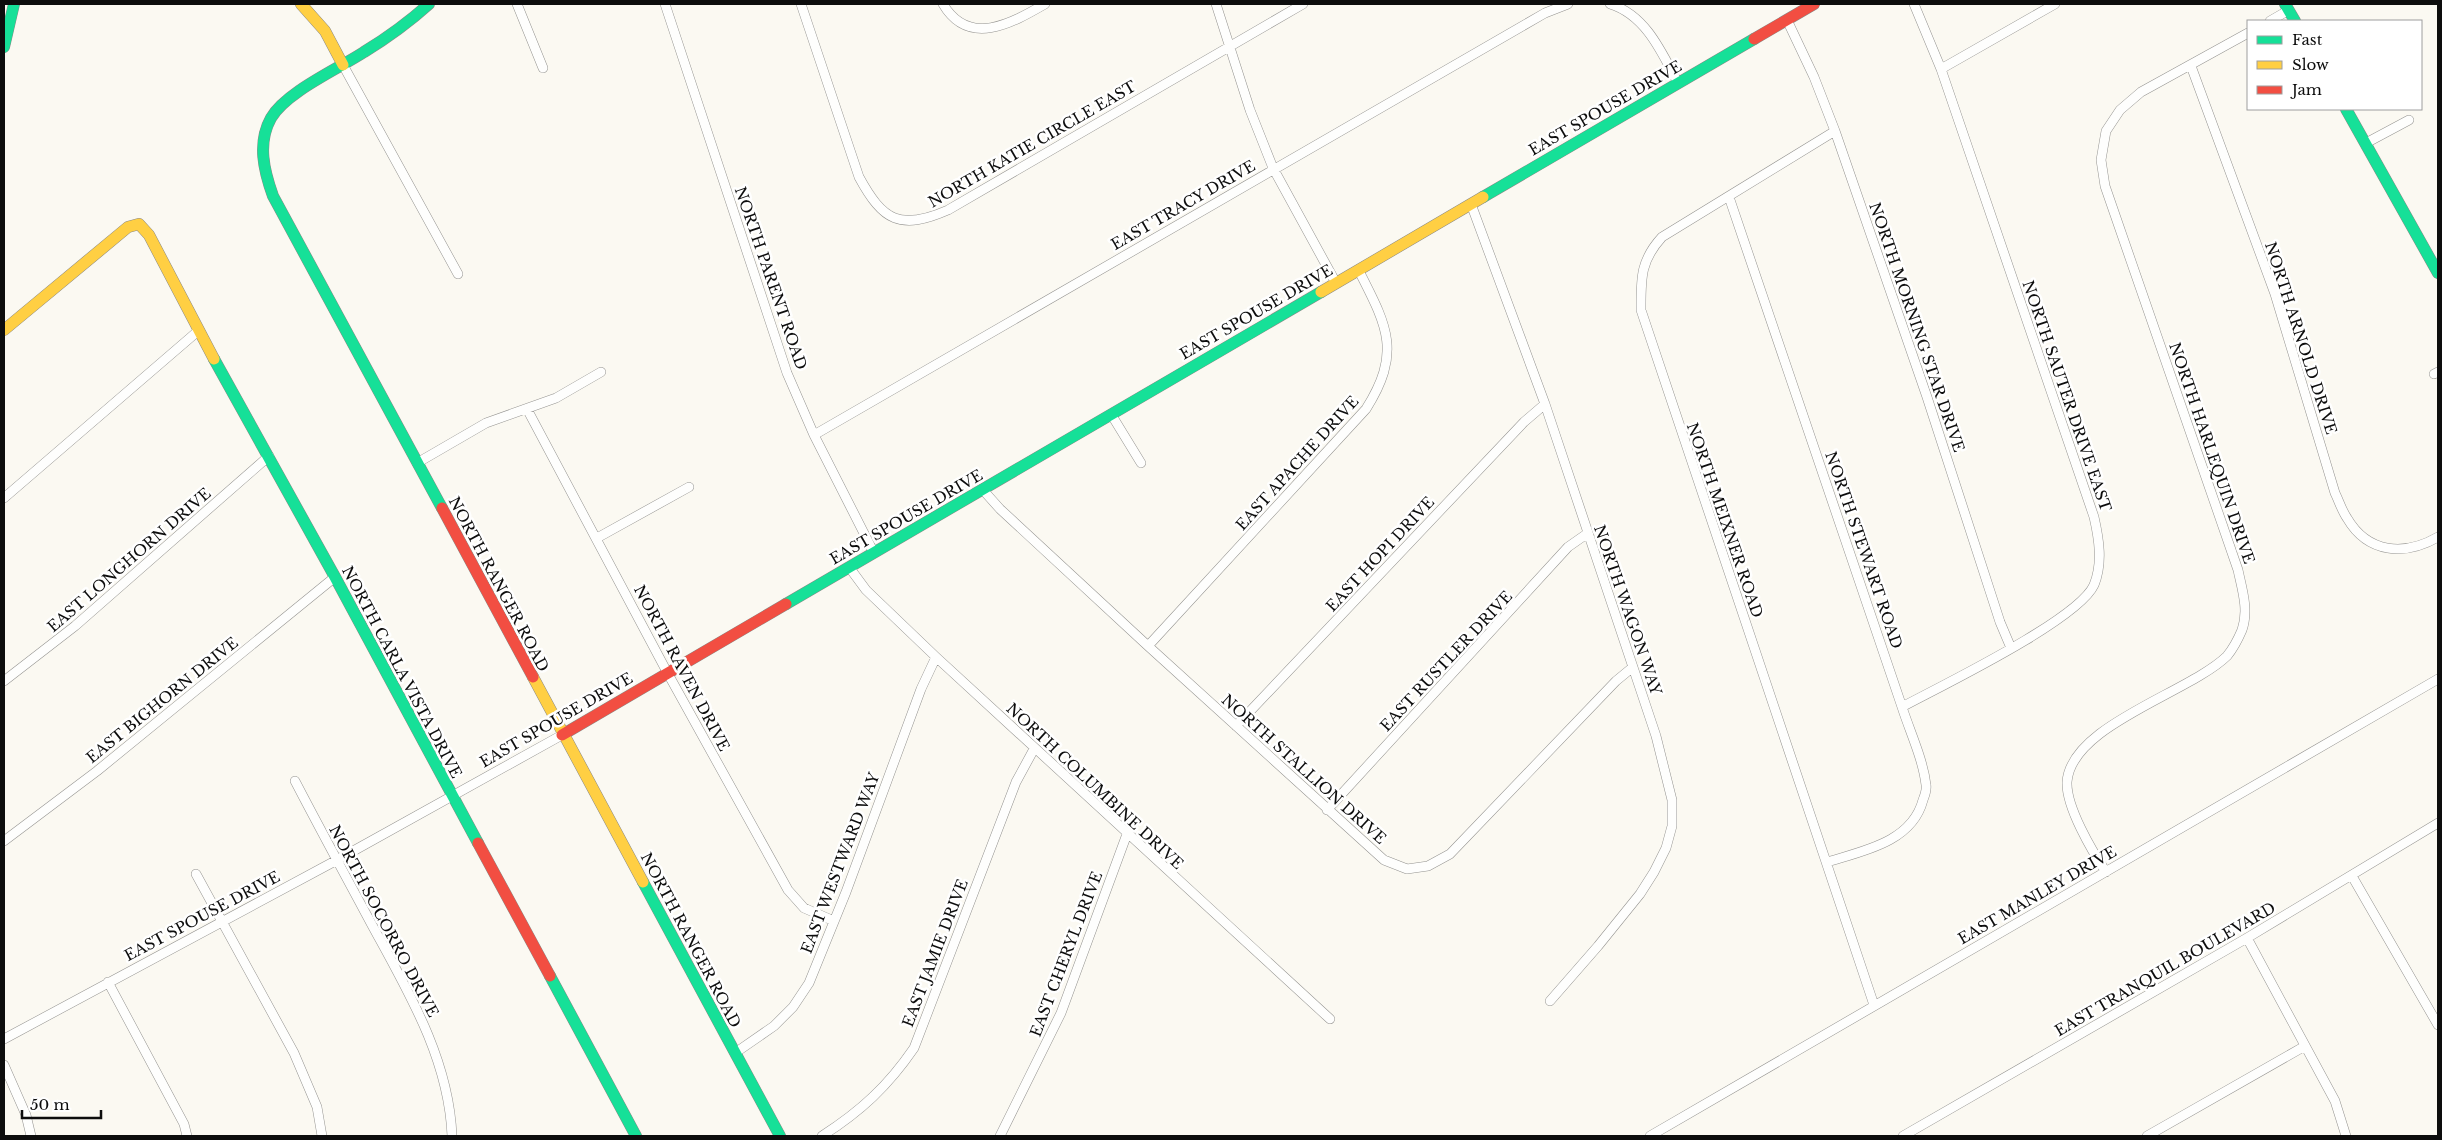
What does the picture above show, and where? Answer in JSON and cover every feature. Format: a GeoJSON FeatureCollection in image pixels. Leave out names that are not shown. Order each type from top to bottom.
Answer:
{"type":"FeatureCollection","features":[{"type":"Feature","properties":{"kind":"street"},"geometry":{"type":"LineString","coordinates":[[4,47],[14,4]]}},
{"type":"Feature","properties":{"kind":"street"},"geometry":{"type":"LineString","coordinates":[[301,4],[325,32],[458,274]]}},
{"type":"Feature","properties":{"kind":"street","name":"NORTH RANGER ROAD"},"geometry":{"type":"LineString","coordinates":[[429,4],[379,42],[278,108],[267,128],[262,150],[264,173],[273,196],[780,1136]]}},
{"type":"Feature","properties":{"kind":"street"},"geometry":{"type":"LineString","coordinates":[[517,4],[543,68]]}},
{"type":"Feature","properties":{"kind":"street","name":"NORTH PARENT ROAD"},"geometry":{"type":"LineString","coordinates":[[665,4],[787,373],[814,435],[874,553]]}},
{"type":"Feature","properties":{"kind":"street","name":"NORTH KATIE CIRCLE EAST"},"geometry":{"type":"LineString","coordinates":[[801,4],[859,177],[871,199],[885,214],[900,220],[915,222],[948,210],[1303,4]]}},
{"type":"Feature","properties":{"kind":"street"},"geometry":{"type":"LineString","coordinates":[[944,4],[949,12],[964,25],[981,29],[1003,26],[1045,4]]}},
{"type":"Feature","properties":{"kind":"street"},"geometry":{"type":"LineString","coordinates":[[1216,4],[1250,110],[1273,168],[1336,283]]}},
{"type":"Feature","properties":{"kind":"street","name":"EAST TRACY DRIVE"},"geometry":{"type":"LineString","coordinates":[[814,435],[1273,168],[1545,13],[1568,4]]}},
{"type":"Feature","properties":{"kind":"street"},"geometry":{"type":"LineString","coordinates":[[1610,4],[1619,6],[1637,20],[1655,40],[1678,83]]}},
{"type":"Feature","properties":{"kind":"street","name":"EAST SPOUSE DRIVE"},"geometry":{"type":"LineString","coordinates":[[4,1039],[224,922],[452,797],[983,490],[1814,4]]}},
{"type":"Feature","properties":{"kind":"street","name":"NORTH SAUTER DRIVE EAST"},"geometry":{"type":"LineString","coordinates":[[1902,707],[2011,648],[2058,620],[2078,604],[2094,585],[2099,564],[2100,542],[2094,517],[1941,69],[1914,4]]}},
{"type":"Feature","properties":{"kind":"street"},"geometry":{"type":"LineString","coordinates":[[1941,69],[2055,4]]}},
{"type":"Feature","properties":{"kind":"street"},"geometry":{"type":"LineString","coordinates":[[2271,20],[2287,7],[2294,20]]}},
{"type":"Feature","properties":{"kind":"street","name":"NORTH MORNING STAR DRIVE"},"geometry":{"type":"LineString","coordinates":[[1786,20],[1814,77],[1835,131],[1927,397],[2000,622],[2011,648]]}},
{"type":"Feature","properties":{"kind":"street","name":"NORTH HARLEQUIN DRIVE"},"geometry":{"type":"LineString","coordinates":[[2106,872],[2087,842],[2073,810],[2067,782],[2075,758],[2097,734],[2206,672],[2228,655],[2242,629],[2246,604],[2238,570],[2105,186],[2101,160],[2106,131],[2120,110],[2141,92],[2247,34]]}},
{"type":"Feature","properties":{"kind":"street","name":"NORTH ARNOLD DRIVE"},"geometry":{"type":"LineString","coordinates":[[2191,66],[2275,294],[2335,493],[2347,519],[2361,535],[2379,547],[2399,551],[2425,545],[2438,537]]}},
{"type":"Feature","properties":{"kind":"street"},"geometry":{"type":"LineString","coordinates":[[2347,110],[2434,257],[2438,273]]}},
{"type":"Feature","properties":{"kind":"street"},"geometry":{"type":"LineString","coordinates":[[2366,143],[2409,120]]}},
{"type":"Feature","properties":{"kind":"street","name":"NORTH MEIXNER ROAD"},"geometry":{"type":"LineString","coordinates":[[1835,131],[1662,237],[1649,251],[1642,270],[1641,310],[1828,862],[1874,1005]]}},
{"type":"Feature","properties":{"kind":"street","name":"NORTH STEWART ROAD"},"geometry":{"type":"LineString","coordinates":[[1729,197],[1902,707],[1927,787],[1921,809],[1910,824],[1895,837],[1877,847],[1828,862]]}},
{"type":"Feature","properties":{"kind":"street","name":"NORTH WAGON WAY"},"geometry":{"type":"LineString","coordinates":[[1471,204],[1545,404],[1656,736],[1672,800],[1672,826],[1666,848],[1640,894],[1550,1001]]}},
{"type":"Feature","properties":{"kind":"street","name":"NORTH CARLA VISTA DRIVE"},"geometry":{"type":"LineString","coordinates":[[4,330],[128,228],[139,224],[149,235],[198,331],[335,577],[636,1136]]}},
{"type":"Feature","properties":{"kind":"street","name":"EAST APACHE DRIVE"},"geometry":{"type":"LineString","coordinates":[[1148,646],[1366,409],[1379,388],[1386,369],[1387,338],[1374,301],[1359,270]]}},
{"type":"Feature","properties":{"kind":"street"},"geometry":{"type":"LineString","coordinates":[[4,498],[198,331]]}},
{"type":"Feature","properties":{"kind":"street"},"geometry":{"type":"LineString","coordinates":[[417,463],[486,423],[556,398],[601,372]]}},
{"type":"Feature","properties":{"kind":"street","name":"EAST HOPI DRIVE"},"geometry":{"type":"LineString","coordinates":[[1236,726],[1517,429],[1545,404]]}},
{"type":"Feature","properties":{"kind":"street","name":"NORTH RAVEN DRIVE"},"geometry":{"type":"LineString","coordinates":[[527,409],[667,672],[788,890],[804,908],[834,920]]}},
{"type":"Feature","properties":{"kind":"street"},"geometry":{"type":"LineString","coordinates":[[1111,414],[1140,463]]}},
{"type":"Feature","properties":{"kind":"street","name":"EAST LONGHORN DRIVE"},"geometry":{"type":"LineString","coordinates":[[4,681],[75,626],[269,456]]}},
{"type":"Feature","properties":{"kind":"street"},"geometry":{"type":"LineString","coordinates":[[597,538],[689,487]]}},
{"type":"Feature","properties":{"kind":"street","name":"NORTH STALLION DRIVE"},"geometry":{"type":"LineString","coordinates":[[983,490],[1000,509],[1327,810],[1384,860],[1407,870],[1428,866],[1450,854],[1616,681],[1633,667]]}},
{"type":"Feature","properties":{"kind":"street","name":"EAST RUSTLER DRIVE"},"geometry":{"type":"LineString","coordinates":[[1327,810],[1568,547],[1588,533]]}},
{"type":"Feature","properties":{"kind":"street","name":"NORTH COLUMBINE DRIVE"},"geometry":{"type":"LineString","coordinates":[[849,567],[866,590],[936,657],[1330,1019]]}},
{"type":"Feature","properties":{"kind":"street","name":"EAST BIGHORN DRIVE"},"geometry":{"type":"LineString","coordinates":[[4,841],[97,770],[335,577]]}},
{"type":"Feature","properties":{"kind":"street","name":"EAST WESTWARD WAY"},"geometry":{"type":"LineString","coordinates":[[735,1053],[774,1026],[793,1007],[809,983],[921,689],[936,657]]}},
{"type":"Feature","properties":{"kind":"street","name":"EAST MANLEY DRIVE"},"geometry":{"type":"LineString","coordinates":[[1650,1136],[2438,678]]}},
{"type":"Feature","properties":{"kind":"street","name":"EAST JAMIE DRIVE"},"geometry":{"type":"LineString","coordinates":[[822,1136],[864,1108],[897,1073],[914,1048],[1016,782],[1034,749]]}},
{"type":"Feature","properties":{"kind":"street","name":"NORTH SOCORRO DRIVE"},"geometry":{"type":"LineString","coordinates":[[295,780],[416,1006],[440,1065],[452,1119],[452,1136]]}},
{"type":"Feature","properties":{"kind":"street","name":"EAST TRANQUIL BOULEVARD"},"geometry":{"type":"LineString","coordinates":[[1903,1136],[2247,938],[2438,823]]}},
{"type":"Feature","properties":{"kind":"street","name":"EAST CHERYL DRIVE"},"geometry":{"type":"LineString","coordinates":[[1000,1136],[1061,1012],[1127,834]]}},
{"type":"Feature","properties":{"kind":"street"},"geometry":{"type":"LineString","coordinates":[[196,874],[224,922],[301,1069],[317,1107],[322,1136]]}},
{"type":"Feature","properties":{"kind":"street"},"geometry":{"type":"LineString","coordinates":[[2352,876],[2438,1024]]}},
{"type":"Feature","properties":{"kind":"street"},"geometry":{"type":"LineString","coordinates":[[2247,938],[2335,1100],[2346,1136]]}},
{"type":"Feature","properties":{"kind":"street"},"geometry":{"type":"LineString","coordinates":[[108,982],[181,1118],[187,1136]]}},
{"type":"Feature","properties":{"kind":"street"},"geometry":{"type":"LineString","coordinates":[[2147,1136],[2305,1046]]}},
{"type":"Feature","properties":{"kind":"street"},"geometry":{"type":"LineString","coordinates":[[4,1066],[26,1115],[31,1136]]}},
{"type":"Feature","properties":{"kind":"traffic: fast"},"geometry":{"type":"LineString","coordinates":[[4,47],[14,4]]}},
{"type":"Feature","properties":{"kind":"traffic: fast"},"geometry":{"type":"LineString","coordinates":[[429,4],[381,41],[300,90],[278,108],[271,118],[264,137],[263,157],[273,196],[442,508]]}},
{"type":"Feature","properties":{"kind":"traffic: fast"},"geometry":{"type":"LineString","coordinates":[[2285,4],[2294,20]]}},
{"type":"Feature","properties":{"kind":"traffic: fast"},"geometry":{"type":"LineString","coordinates":[[1483,197],[1754,39]]}},
{"type":"Feature","properties":{"kind":"traffic: fast"},"geometry":{"type":"LineString","coordinates":[[2347,110],[2438,273]]}},
{"type":"Feature","properties":{"kind":"traffic: fast"},"geometry":{"type":"LineString","coordinates":[[786,604],[1321,292]]}},
{"type":"Feature","properties":{"kind":"traffic: fast"},"geometry":{"type":"LineString","coordinates":[[214,359],[335,577],[478,843]]}},
{"type":"Feature","properties":{"kind":"traffic: fast"},"geometry":{"type":"LineString","coordinates":[[643,882],[780,1136]]}},
{"type":"Feature","properties":{"kind":"traffic: fast"},"geometry":{"type":"LineString","coordinates":[[550,976],[636,1136]]}},
{"type":"Feature","properties":{"kind":"traffic: slow"},"geometry":{"type":"LineString","coordinates":[[301,4],[325,31],[343,65]]}},
{"type":"Feature","properties":{"kind":"traffic: slow"},"geometry":{"type":"LineString","coordinates":[[1321,292],[1483,197]]}},
{"type":"Feature","properties":{"kind":"traffic: slow"},"geometry":{"type":"LineString","coordinates":[[4,330],[128,227],[139,224],[149,235],[214,359]]}},
{"type":"Feature","properties":{"kind":"traffic: slow"},"geometry":{"type":"LineString","coordinates":[[533,677],[643,882]]}},
{"type":"Feature","properties":{"kind":"traffic: jam"},"geometry":{"type":"LineString","coordinates":[[1754,39],[1814,4]]}},
{"type":"Feature","properties":{"kind":"traffic: jam"},"geometry":{"type":"LineString","coordinates":[[442,508],[533,677]]}},
{"type":"Feature","properties":{"kind":"traffic: jam"},"geometry":{"type":"LineString","coordinates":[[562,735],[786,604]]}},
{"type":"Feature","properties":{"kind":"traffic: jam"},"geometry":{"type":"LineString","coordinates":[[478,843],[550,976]]}}]}
